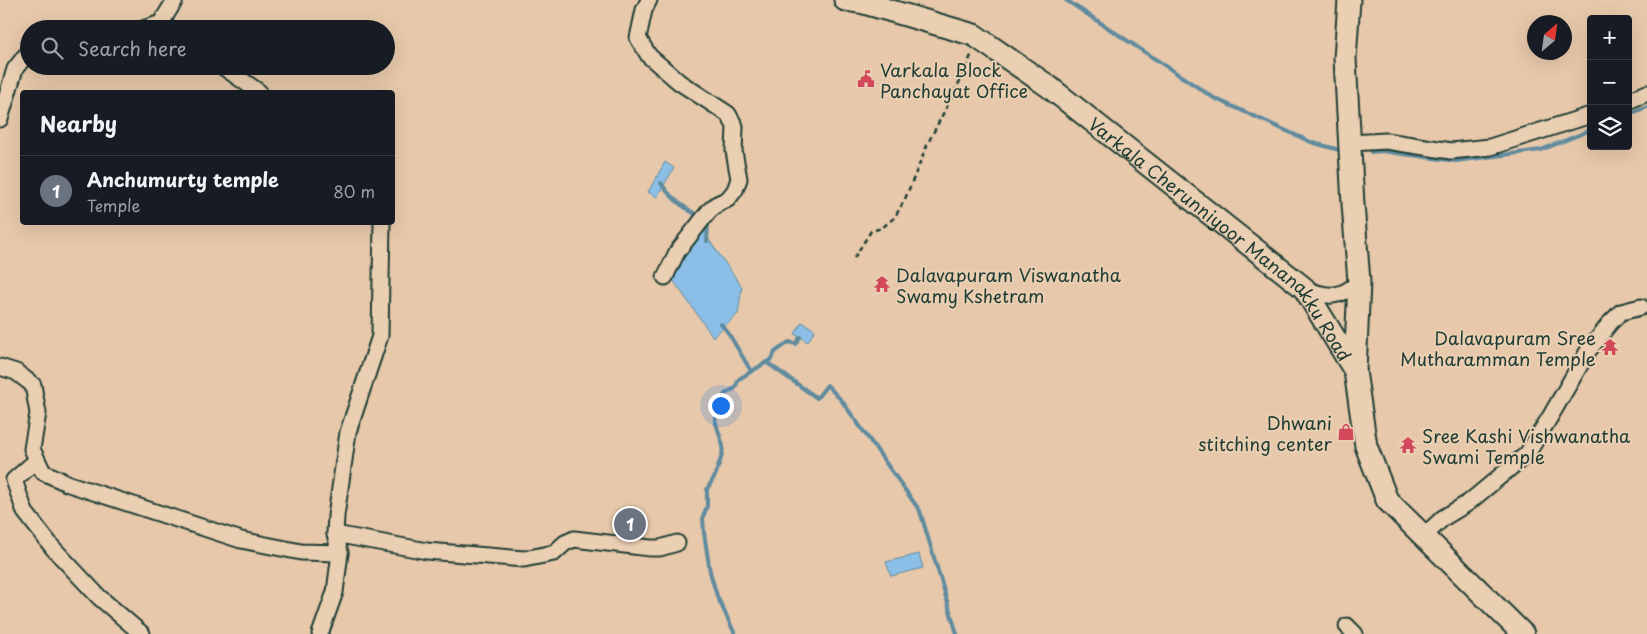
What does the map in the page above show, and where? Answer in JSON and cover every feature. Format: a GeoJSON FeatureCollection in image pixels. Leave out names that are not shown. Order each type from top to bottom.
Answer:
{"type":"FeatureCollection","features":[{"type":"Feature","properties":{"kind":"main road","name":"Varkala Cherunniyoor Mananakku Road"},"geometry":{"type":"LineString","coordinates":[[845,0],[864,3],[974,35],[1048,86],[1304,288],[1355,371],[1366,446],[1387,500],[1523,634]]}},
{"type":"Feature","properties":{"kind":"main road"},"geometry":{"type":"LineString","coordinates":[[1349,0],[1346,59],[1359,282],[1355,371]]}},
{"type":"Feature","properties":{"kind":"street"},"geometry":{"type":"LineString","coordinates":[[167,20],[175,0]]}},
{"type":"Feature","properties":{"kind":"street"},"geometry":{"type":"LineString","coordinates":[[649,0],[644,10],[638,38],[649,56],[679,82],[728,114],[735,126],[734,151],[739,179],[735,190],[728,199],[717,204],[708,212],[677,252],[665,277]]}},
{"type":"Feature","properties":{"kind":"street"},"geometry":{"type":"LineString","coordinates":[[0,119],[15,69],[20,62]]}},
{"type":"Feature","properties":{"kind":"street"},"geometry":{"type":"LineString","coordinates":[[235,75],[256,90]]}},
{"type":"Feature","properties":{"kind":"street"},"geometry":{"type":"LineString","coordinates":[[1632,99],[1647,93]]}},
{"type":"Feature","properties":{"kind":"street"},"geometry":{"type":"LineString","coordinates":[[1350,143],[1386,141],[1451,151],[1490,147],[1587,116]]}},
{"type":"Feature","properties":{"kind":"street"},"geometry":{"type":"LineString","coordinates":[[320,634],[334,592],[340,553],[335,534],[348,432],[380,336],[382,225]]}},
{"type":"Feature","properties":{"kind":"street"},"geometry":{"type":"LineString","coordinates":[[1304,288],[1317,294],[1329,296],[1343,294],[1359,282]]}},
{"type":"Feature","properties":{"kind":"street"},"geometry":{"type":"LineString","coordinates":[[1424,536],[1443,518],[1468,503],[1527,454],[1588,351],[1621,312],[1641,307]]}},
{"type":"Feature","properties":{"kind":"street"},"geometry":{"type":"LineString","coordinates":[[0,367],[16,372],[33,385],[38,413],[32,448],[43,472],[69,484],[241,540],[301,552],[340,553]]}},
{"type":"Feature","properties":{"kind":"street"},"geometry":{"type":"LineString","coordinates":[[37,460],[14,480],[25,512],[53,548],[99,597],[142,634]]}},
{"type":"Feature","properties":{"kind":"street"},"geometry":{"type":"LineString","coordinates":[[335,534],[427,551],[524,559],[554,554],[565,543],[574,539],[650,548],[660,548],[677,543]]}},
{"type":"Feature","properties":{"kind":"path"},"geometry":{"type":"LineString","coordinates":[[854,258],[871,232],[882,228],[895,217],[905,199],[928,143],[980,39]]}},
{"type":"Feature","properties":{"kind":"water"},"geometry":{"type":"Polygon","coordinates":[[[665,162],[674,168],[657,197],[648,192],[665,162]]]}},
{"type":"Feature","properties":{"kind":"water"},"geometry":{"type":"Polygon","coordinates":[[[703,226],[709,240],[742,287],[738,314],[713,337],[671,277],[703,226]]]}},
{"type":"Feature","properties":{"kind":"water"},"geometry":{"type":"Polygon","coordinates":[[[802,322],[815,330],[808,342],[795,334],[802,322]]]}},
{"type":"Feature","properties":{"kind":"water"},"geometry":{"type":"Polygon","coordinates":[[[919,554],[923,568],[891,576],[886,562],[919,554]]]}},
{"type":"Feature","properties":{"kind":"waterway"},"geometry":{"type":"LineString","coordinates":[[1066,0],[1214,98],[1311,142],[1343,151]]}},
{"type":"Feature","properties":{"kind":"waterway"},"geometry":{"type":"LineString","coordinates":[[1632,113],[1647,107]]}},
{"type":"Feature","properties":{"kind":"waterway"},"geometry":{"type":"LineString","coordinates":[[1371,152],[1381,151],[1456,161],[1541,150],[1587,132]]}},
{"type":"Feature","properties":{"kind":"waterway"},"geometry":{"type":"LineString","coordinates":[[661,183],[684,207],[700,217]]}},
{"type":"Feature","properties":{"kind":"waterway"},"geometry":{"type":"LineString","coordinates":[[706,221],[708,222],[707,241]]}},
{"type":"Feature","properties":{"kind":"waterway"},"geometry":{"type":"LineString","coordinates":[[721,324],[751,371]]}},
{"type":"Feature","properties":{"kind":"waterway"},"geometry":{"type":"LineString","coordinates":[[735,634],[717,596],[710,572],[704,533],[703,517],[707,506],[707,489],[715,476],[723,446],[715,420],[725,394],[735,388],[739,379],[772,359],[775,352],[789,342],[796,344],[800,337]]}},
{"type":"Feature","properties":{"kind":"waterway"},"geometry":{"type":"LineString","coordinates":[[766,362],[817,398],[827,385],[842,401],[920,511],[957,634]]}},
{"type":"Feature","properties":{"kind":"place","name":"Varkala Block Panchayat Office"},"geometry":{"type":"Point","coordinates":[866,79]}},
{"type":"Feature","properties":{"kind":"place","name":"Dalavapuram Viswanatha Swamy Kshetram"},"geometry":{"type":"Point","coordinates":[882,284]}},
{"type":"Feature","properties":{"kind":"place","name":"Dalavapuram Sree Mutharamman Temple"},"geometry":{"type":"Point","coordinates":[1610,347]}},
{"type":"Feature","properties":{"kind":"place","name":"Dhwani stitching center"},"geometry":{"type":"Point","coordinates":[1346,432]}},
{"type":"Feature","properties":{"kind":"place","name":"Sree Kashi Vishwanatha Swami Temple"},"geometry":{"type":"Point","coordinates":[1408,445]}},
{"type":"Feature","properties":{"kind":"place","name":"Anchumurty temple"},"geometry":{"type":"Point","coordinates":[630,524]}}]}
